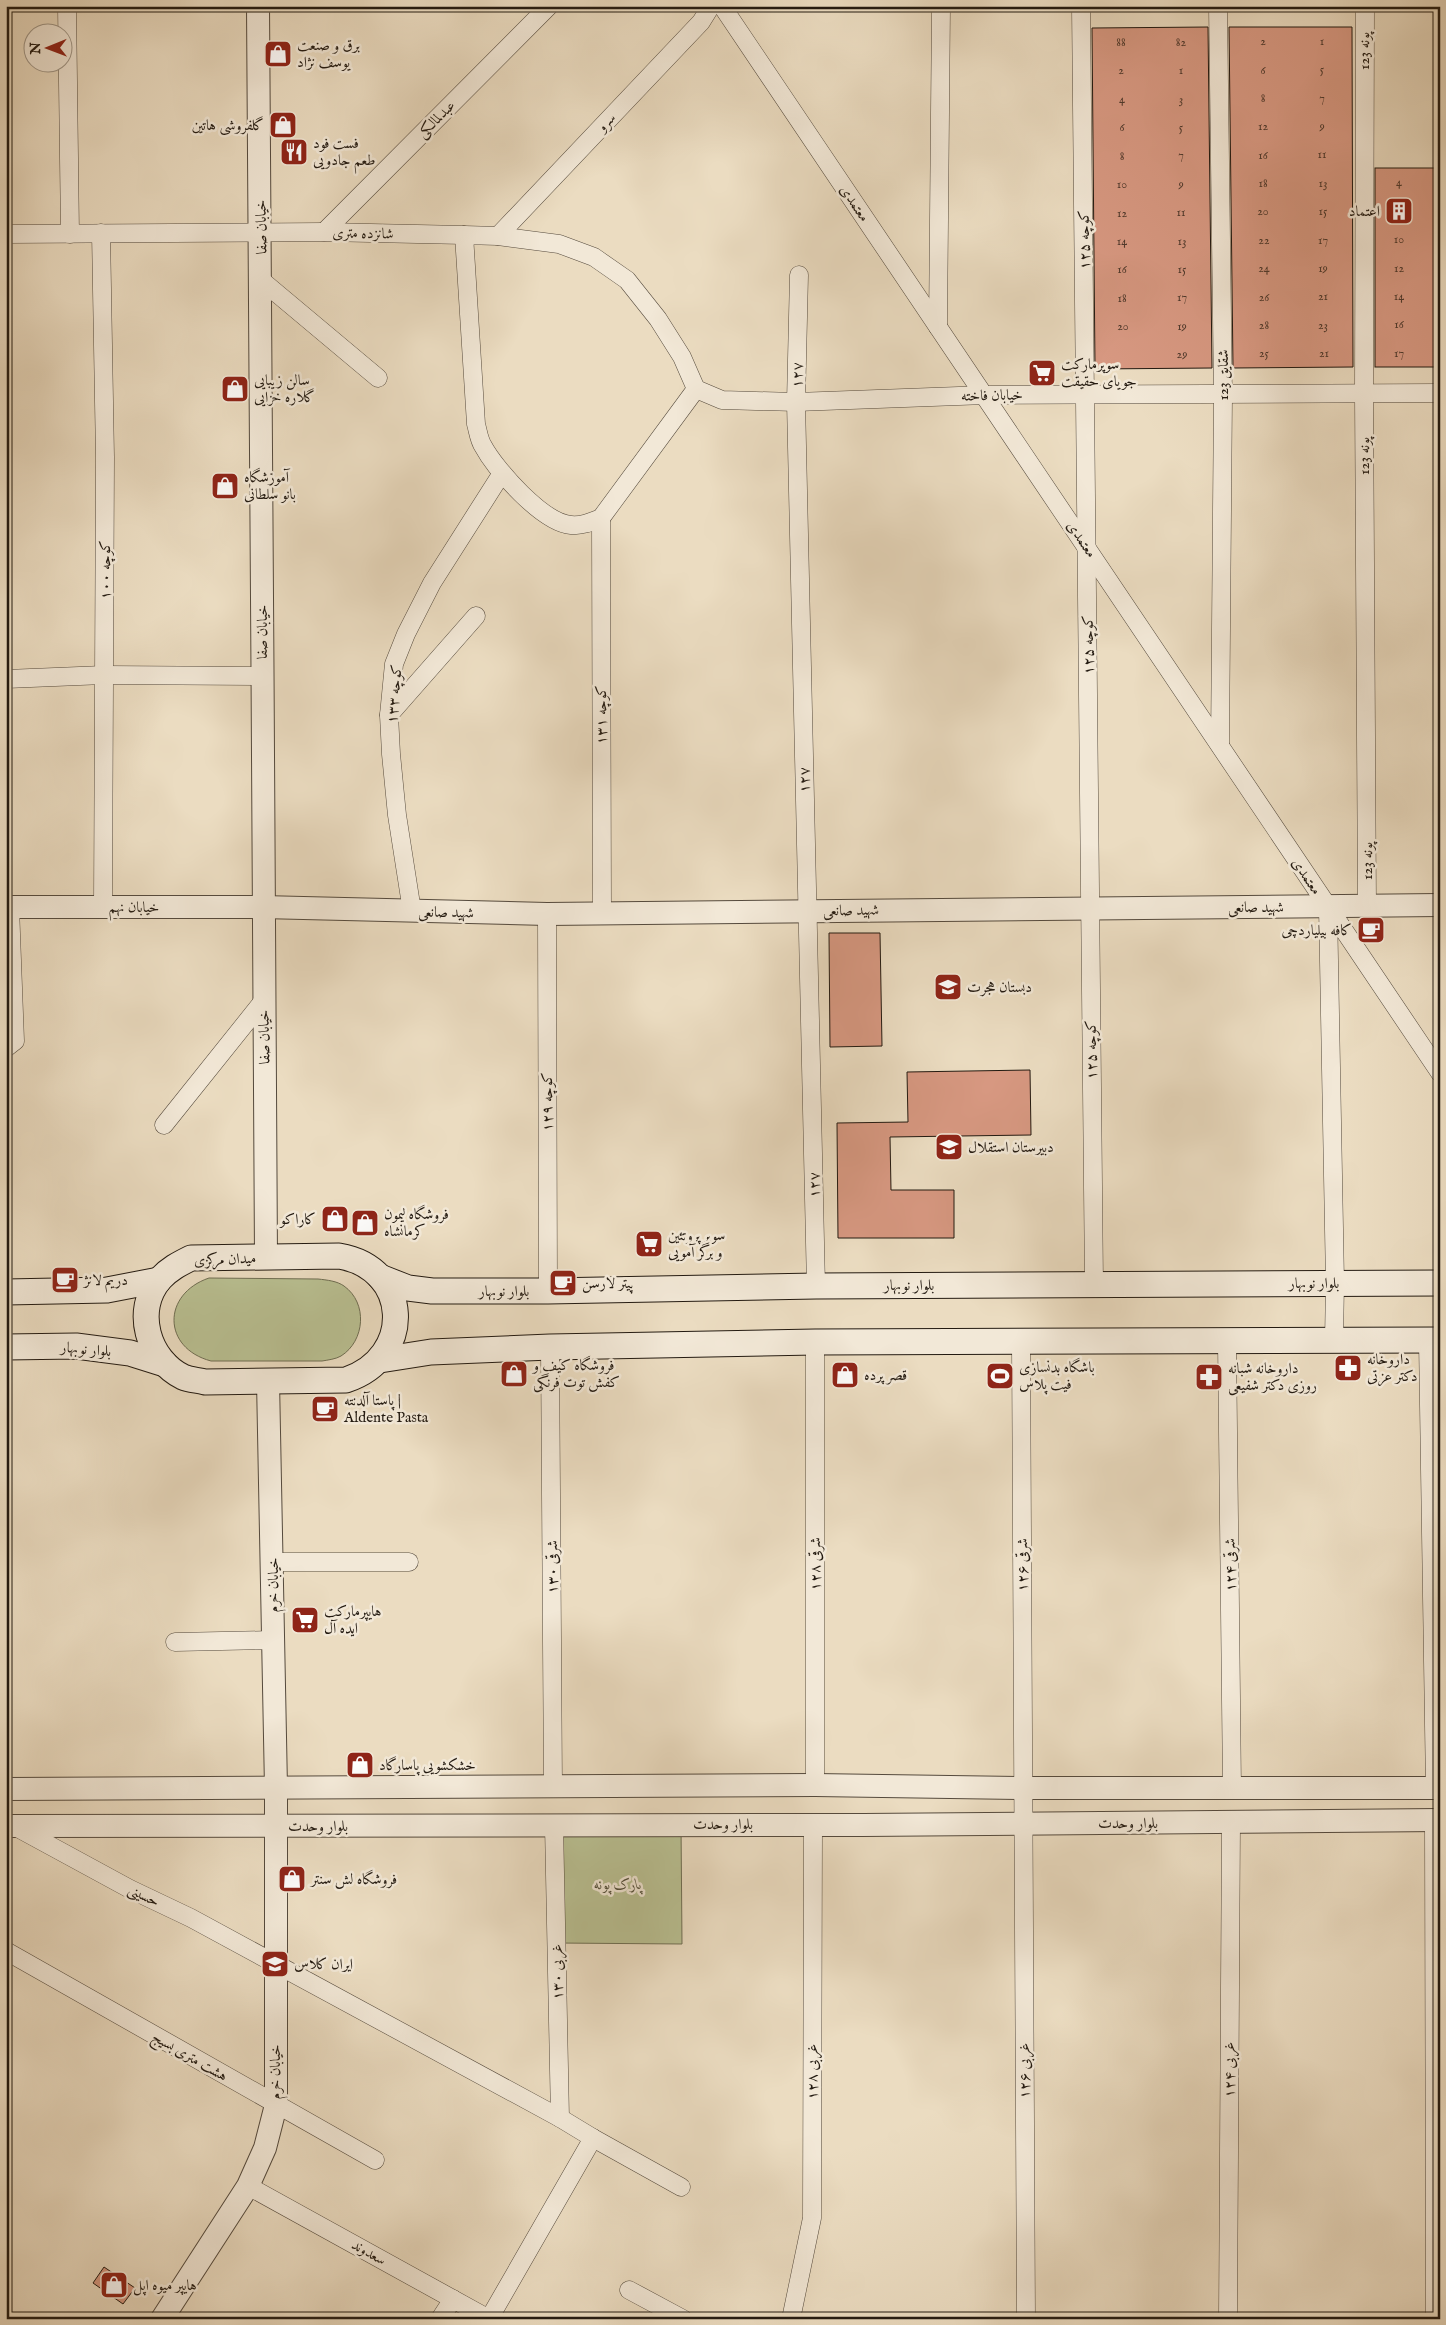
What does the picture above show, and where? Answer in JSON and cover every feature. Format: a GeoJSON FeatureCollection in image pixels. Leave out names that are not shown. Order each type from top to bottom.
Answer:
{"type":"FeatureCollection","features":[{"type":"Feature","properties":{"kind":"main road","name":"میدان مرکزی"},"geometry":{"type":"LineString","coordinates":[[339,1256],[351,1258],[372,1268],[380,1276],[393,1299],[396,1318],[393,1337],[380,1360],[371,1369],[346,1380],[205,1382],[183,1377],[165,1364],[151,1346],[146,1323],[148,1300],[159,1280],[173,1266],[191,1258],[339,1256]]}},
{"type":"Feature","properties":{"kind":"main road","name":"بلوار نوبهار"},"geometry":{"type":"LineString","coordinates":[[380,1276],[408,1288],[432,1291],[548,1291],[816,1286],[1335,1282],[1440,1283]]}},
{"type":"Feature","properties":{"kind":"main road"},"geometry":{"type":"LineString","coordinates":[[6,1292],[107,1290],[159,1280]]}},
{"type":"Feature","properties":{"kind":"main road"},"geometry":{"type":"LineString","coordinates":[[380,1360],[431,1352],[550,1347],[815,1342],[1434,1340]]}},
{"type":"Feature","properties":{"kind":"main road","name":"بلوار نوبهار"},"geometry":{"type":"LineString","coordinates":[[6,1347],[76,1346],[130,1353],[165,1364]]}},
{"type":"Feature","properties":{"kind":"street"},"geometry":{"type":"LineString","coordinates":[[67,6],[70,234]]}},
{"type":"Feature","properties":{"kind":"street","name":"خیابان صفا"},"geometry":{"type":"LineString","coordinates":[[258,6],[261,233],[262,907],[266,1257]]}},
{"type":"Feature","properties":{"kind":"street","name":"عبدلمالکی"},"geometry":{"type":"LineString","coordinates":[[324,232],[549,6]]}},
{"type":"Feature","properties":{"kind":"street","name":"سرو"},"geometry":{"type":"LineString","coordinates":[[498,236],[701,22],[711,6]]}},
{"type":"Feature","properties":{"kind":"street","name":"معتمدی"},"geometry":{"type":"LineString","coordinates":[[722,6],[938,327],[986,395],[1440,1073]]}},
{"type":"Feature","properties":{"kind":"street"},"geometry":{"type":"LineString","coordinates":[[938,327],[940,6]]}},
{"type":"Feature","properties":{"kind":"street","name":"کوچه ۱۲۵"},"geometry":{"type":"LineString","coordinates":[[1081,6],[1094,1284]]}},
{"type":"Feature","properties":{"kind":"street","name":"123 شقایق"},"geometry":{"type":"LineString","coordinates":[[1218,6],[1223,395],[1220,744]]}},
{"type":"Feature","properties":{"kind":"street","name":"123 پونه"},"geometry":{"type":"LineString","coordinates":[[1364,6],[1367,906]]}},
{"type":"Feature","properties":{"kind":"street","name":"شانزده متری"},"geometry":{"type":"LineString","coordinates":[[6,234],[324,232],[498,236],[559,244],[594,257],[627,280],[658,318],[682,357],[696,389]]}},
{"type":"Feature","properties":{"kind":"street","name":"کوچه ۱۰۰"},"geometry":{"type":"LineString","coordinates":[[101,233],[105,458],[103,907]]}},
{"type":"Feature","properties":{"kind":"street"},"geometry":{"type":"LineString","coordinates":[[464,235],[476,424],[482,446],[502,473],[528,500],[553,520],[570,525],[586,524],[601,518],[696,389]]}},
{"type":"Feature","properties":{"kind":"street","name":"۱۲۷"},"geometry":{"type":"LineString","coordinates":[[799,275],[796,402],[816,1286]]}},
{"type":"Feature","properties":{"kind":"street"},"geometry":{"type":"LineString","coordinates":[[261,280],[378,378]]}},
{"type":"Feature","properties":{"kind":"street","name":"خیابان فاخته"},"geometry":{"type":"LineString","coordinates":[[696,389],[722,400],[796,402],[986,395],[1440,393]]}},
{"type":"Feature","properties":{"kind":"street","name":"کوچه ۱۳۳"},"geometry":{"type":"LineString","coordinates":[[412,911],[397,815],[389,714],[394,664],[406,634],[432,583],[502,473]]}},
{"type":"Feature","properties":{"kind":"street","name":"کوچه ۱۳۱"},"geometry":{"type":"LineString","coordinates":[[601,518],[602,913]]}},
{"type":"Feature","properties":{"kind":"street"},"geometry":{"type":"LineString","coordinates":[[389,714],[476,616]]}},
{"type":"Feature","properties":{"kind":"street"},"geometry":{"type":"LineString","coordinates":[[6,679],[104,675],[262,676]]}},
{"type":"Feature","properties":{"kind":"street","name":"شهید صانعی"},"geometry":{"type":"LineString","coordinates":[[262,907],[547,914],[1440,905]]}},
{"type":"Feature","properties":{"kind":"street"},"geometry":{"type":"LineString","coordinates":[[1328,906],[1335,1282],[1334,1341]]}},
{"type":"Feature","properties":{"kind":"street"},"geometry":{"type":"LineString","coordinates":[[6,1048],[15,1041],[8,907]]}},
{"type":"Feature","properties":{"kind":"street","name":"خیابان نهم"},"geometry":{"type":"LineString","coordinates":[[8,907],[262,907]]}},
{"type":"Feature","properties":{"kind":"street","name":"کوچه ۱۲۹"},"geometry":{"type":"LineString","coordinates":[[547,914],[548,1291]]}},
{"type":"Feature","properties":{"kind":"street"},"geometry":{"type":"LineString","coordinates":[[164,1125],[264,1000]]}},
{"type":"Feature","properties":{"kind":"street"},"geometry":{"type":"LineString","coordinates":[[6,1789],[815,1785],[1022,1788],[1438,1788],[1434,1340]]}},
{"type":"Feature","properties":{"kind":"street","name":"۱۲۸ شرقی"},"geometry":{"type":"LineString","coordinates":[[815,1342],[815,1785]]}},
{"type":"Feature","properties":{"kind":"street","name":"۱۲۶ شرقی"},"geometry":{"type":"LineString","coordinates":[[1020,1342],[1022,1823]]}},
{"type":"Feature","properties":{"kind":"street","name":"۱۲۴ شرقی"},"geometry":{"type":"LineString","coordinates":[[1227,1342],[1232,1788]]}},
{"type":"Feature","properties":{"kind":"street","name":"۱۳۰ شرقی"},"geometry":{"type":"LineString","coordinates":[[550,1347],[553,1786]]}},
{"type":"Feature","properties":{"kind":"street","name":"خیابان خرم"},"geometry":{"type":"LineString","coordinates":[[162,2319],[248,2186],[265,2148],[276,2105],[276,1788],[268,1381]]}},
{"type":"Feature","properties":{"kind":"street"},"geometry":{"type":"LineString","coordinates":[[273,1562],[409,1562]]}},
{"type":"Feature","properties":{"kind":"street"},"geometry":{"type":"LineString","coordinates":[[175,1642],[273,1640]]}},
{"type":"Feature","properties":{"kind":"street"},"geometry":{"type":"LineString","coordinates":[[1435,2319],[1437,1820]]}},
{"type":"Feature","properties":{"kind":"street","name":"بلوار وحدت"},"geometry":{"type":"LineString","coordinates":[[10,1826],[1437,1820]]}},
{"type":"Feature","properties":{"kind":"street","name":"۱۲۴ غربی"},"geometry":{"type":"LineString","coordinates":[[1228,2319],[1231,1822]]}},
{"type":"Feature","properties":{"kind":"street","name":"۱۲۶ غربی"},"geometry":{"type":"LineString","coordinates":[[1022,1823],[1026,2319]]}},
{"type":"Feature","properties":{"kind":"street","name":"۱۲۸ غربی"},"geometry":{"type":"LineString","coordinates":[[791,2319],[812,2218],[813,1824]]}},
{"type":"Feature","properties":{"kind":"street","name":"۱۳۰ غربی"},"geometry":{"type":"LineString","coordinates":[[554,1825],[560,2118]]}},
{"type":"Feature","properties":{"kind":"street","name":"حسینی"},"geometry":{"type":"LineString","coordinates":[[10,1826],[275,1964],[560,2118],[680,2187]]}},
{"type":"Feature","properties":{"kind":"street","name":"هشت متری بسیج"},"geometry":{"type":"LineString","coordinates":[[8,1954],[375,2160]]}},
{"type":"Feature","properties":{"kind":"street"},"geometry":{"type":"LineString","coordinates":[[489,2319],[593,2138]]}},
{"type":"Feature","properties":{"kind":"street","name":"سعدوند"},"geometry":{"type":"LineString","coordinates":[[248,2186],[489,2319]]}},
{"type":"Feature","properties":{"kind":"street"},"geometry":{"type":"LineString","coordinates":[[629,2290],[683,2319]]}},
{"type":"Feature","properties":{"kind":"street"},"geometry":{"type":"LineString","coordinates":[[440,2319],[453,2299]]}},
{"type":"Feature","properties":{"kind":"green space"},"geometry":{"type":"Polygon","coordinates":[[[209,1278],[318,1279],[338,1283],[352,1293],[357,1302],[360,1312],[359,1332],[349,1349],[341,1356],[329,1360],[211,1361],[195,1354],[183,1345],[176,1333],[174,1321],[176,1308],[183,1296],[194,1286],[209,1278]]]}},
{"type":"Feature","properties":{"kind":"green space","name":"پارک پونه"},"geometry":{"type":"Polygon","coordinates":[[[554,1825],[681,1825],[682,1944],[557,1943],[554,1825]]]}},
{"type":"Feature","properties":{"kind":"building"},"geometry":{"type":"Polygon","coordinates":[[[1208,27],[1212,368],[1095,369],[1092,28],[1208,27]]]}},
{"type":"Feature","properties":{"kind":"building"},"geometry":{"type":"Polygon","coordinates":[[[1229,27],[1352,27],[1353,367],[1233,368],[1229,27]]]}},
{"type":"Feature","properties":{"kind":"building"},"geometry":{"type":"Polygon","coordinates":[[[1375,168],[1440,168],[1440,367],[1375,367],[1375,168]]]}},
{"type":"Feature","properties":{"kind":"building"},"geometry":{"type":"Polygon","coordinates":[[[829,933],[880,933],[882,1046],[830,1047],[829,933]]]}},
{"type":"Feature","properties":{"kind":"building"},"geometry":{"type":"Polygon","coordinates":[[[1030,1070],[1031,1135],[890,1137],[891,1190],[954,1190],[954,1238],[838,1238],[837,1123],[908,1122],[907,1072],[1030,1070]]]}},
{"type":"Feature","properties":{"kind":"building","name":"هایپر میوه اپل"},"geometry":{"type":"Polygon","coordinates":[[[104,2267],[135,2288],[123,2304],[93,2283],[104,2267]]]}},
{"type":"Feature","properties":{"kind":"place","name":"برق و صنعت یوسف نژاد"},"geometry":{"type":"Point","coordinates":[278,54]}},
{"type":"Feature","properties":{"kind":"place","name":"گلفروشی هاتین"},"geometry":{"type":"Point","coordinates":[283,125]}},
{"type":"Feature","properties":{"kind":"place","name":"فست فود طعم جادویی"},"geometry":{"type":"Point","coordinates":[294,152]}},
{"type":"Feature","properties":{"kind":"place","name":"اعتماد"},"geometry":{"type":"Point","coordinates":[1399,211]}},
{"type":"Feature","properties":{"kind":"place","name":"سوپرمارکت جویای حقیقت"},"geometry":{"type":"Point","coordinates":[1042,373]}},
{"type":"Feature","properties":{"kind":"place","name":"سالن زیبایی گلاره خزایی"},"geometry":{"type":"Point","coordinates":[235,389]}},
{"type":"Feature","properties":{"kind":"place","name":"آموزشگاه بانو سلطانی"},"geometry":{"type":"Point","coordinates":[225,486]}},
{"type":"Feature","properties":{"kind":"place","name":"کافه بیلیاردچی"},"geometry":{"type":"Point","coordinates":[1371,930]}},
{"type":"Feature","properties":{"kind":"place","name":"دبستان هجرت"},"geometry":{"type":"Point","coordinates":[948,987]}},
{"type":"Feature","properties":{"kind":"place","name":"دبیرستان استقلال"},"geometry":{"type":"Point","coordinates":[949,1147]}},
{"type":"Feature","properties":{"kind":"place","name":"کاراکو"},"geometry":{"type":"Point","coordinates":[335,1219]}},
{"type":"Feature","properties":{"kind":"place","name":"فروشگاه لیمون کرمانشاه"},"geometry":{"type":"Point","coordinates":[365,1223]}},
{"type":"Feature","properties":{"kind":"place","name":"سوپر پروتئین و برگر آمویی"},"geometry":{"type":"Point","coordinates":[649,1244]}},
{"type":"Feature","properties":{"kind":"place","name":"دریم لانژ"},"geometry":{"type":"Point","coordinates":[65,1280]}},
{"type":"Feature","properties":{"kind":"place","name":"پیتر لارسن"},"geometry":{"type":"Point","coordinates":[563,1283]}},
{"type":"Feature","properties":{"kind":"place","name":"داروخانه دکتر عزتی"},"geometry":{"type":"Point","coordinates":[1348,1368]}},
{"type":"Feature","properties":{"kind":"place","name":"فروشگاه کیف و کفش توت فرنگی"},"geometry":{"type":"Point","coordinates":[514,1374]}},
{"type":"Feature","properties":{"kind":"place","name":"قصر پرده"},"geometry":{"type":"Point","coordinates":[845,1375]}},
{"type":"Feature","properties":{"kind":"place","name":"باشگاه بدنسازی فیت پلاس"},"geometry":{"type":"Point","coordinates":[1000,1376]}},
{"type":"Feature","properties":{"kind":"place","name":"داروخانه شبانه روزی دکتر شفیعی"},"geometry":{"type":"Point","coordinates":[1209,1377]}},
{"type":"Feature","properties":{"kind":"place","name":"پاستا آلدنته | Aldente Pasta"},"geometry":{"type":"Point","coordinates":[325,1409]}},
{"type":"Feature","properties":{"kind":"place","name":"هایپرمارکت ایده آل"},"geometry":{"type":"Point","coordinates":[305,1620]}},
{"type":"Feature","properties":{"kind":"place","name":"خشکشویی پاسارگاد"},"geometry":{"type":"Point","coordinates":[360,1765]}},
{"type":"Feature","properties":{"kind":"place","name":"فروشگاه لش سنتر"},"geometry":{"type":"Point","coordinates":[292,1879]}},
{"type":"Feature","properties":{"kind":"place","name":"ایران کلاس"},"geometry":{"type":"Point","coordinates":[275,1964]}},
{"type":"Feature","properties":{"kind":"place","name":"هایپر میوه اپل"},"geometry":{"type":"Point","coordinates":[114,2285]}}]}
